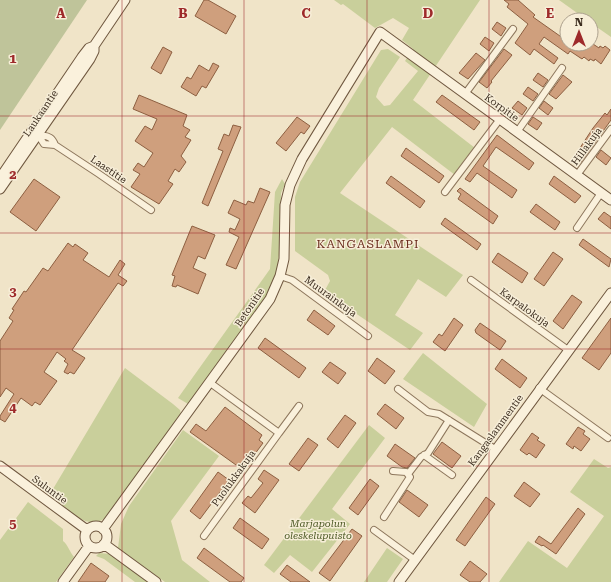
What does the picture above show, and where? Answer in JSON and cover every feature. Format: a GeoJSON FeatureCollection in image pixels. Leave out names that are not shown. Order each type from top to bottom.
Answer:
{"type":"FeatureCollection","features":[{"type":"Feature","properties":{"kind":"street","name":"Laukaantie"},"geometry":{"type":"LineString","coordinates":[[0,178],[90,59],[94,51],[94,46],[125,0]]}},
{"type":"Feature","properties":{"kind":"street"},"geometry":{"type":"LineString","coordinates":[[465,94],[513,29]]}},
{"type":"Feature","properties":{"kind":"street","name":"Korpitie"},"geometry":{"type":"LineString","coordinates":[[380,32],[611,200]]}},
{"type":"Feature","properties":{"kind":"street","name":"Betonitie"},"geometry":{"type":"LineString","coordinates":[[103,529],[270,299],[280,276],[284,259],[285,205],[290,185],[302,159],[380,32]]}},
{"type":"Feature","properties":{"kind":"street"},"geometry":{"type":"LineString","coordinates":[[517,132],[562,68]]}},
{"type":"Feature","properties":{"kind":"street"},"geometry":{"type":"LineString","coordinates":[[445,192],[500,119]]}},
{"type":"Feature","properties":{"kind":"street","name":"Hillakuja"},"geometry":{"type":"LineString","coordinates":[[577,175],[611,129]]}},
{"type":"Feature","properties":{"kind":"street","name":"Laukaantie"},"geometry":{"type":"LineString","coordinates":[[0,190],[35,133]]}},
{"type":"Feature","properties":{"kind":"street","name":"Laastitie"},"geometry":{"type":"LineString","coordinates":[[35,133],[44,144],[55,145],[150,210]]}},
{"type":"Feature","properties":{"kind":"street"},"geometry":{"type":"LineString","coordinates":[[577,228],[601,193]]}},
{"type":"Feature","properties":{"kind":"street","name":"Muurainkuja"},"geometry":{"type":"LineString","coordinates":[[280,276],[292,280],[368,336]]}},
{"type":"Feature","properties":{"kind":"street","name":"Karpalokuja"},"geometry":{"type":"LineString","coordinates":[[471,280],[568,350]]}},
{"type":"Feature","properties":{"kind":"street","name":"Kangaslammentie"},"geometry":{"type":"LineString","coordinates":[[398,582],[539,388],[611,293]]}},
{"type":"Feature","properties":{"kind":"street"},"geometry":{"type":"LineString","coordinates":[[209,382],[279,433]]}},
{"type":"Feature","properties":{"kind":"street"},"geometry":{"type":"LineString","coordinates":[[539,388],[608,438]]}},
{"type":"Feature","properties":{"kind":"street"},"geometry":{"type":"LineString","coordinates":[[398,389],[428,412],[439,414],[495,449]]}},
{"type":"Feature","properties":{"kind":"street","name":"Puolukkakuja"},"geometry":{"type":"LineString","coordinates":[[204,536],[298,406]]}},
{"type":"Feature","properties":{"kind":"street"},"geometry":{"type":"LineString","coordinates":[[384,517],[409,480],[408,474],[420,457],[428,453],[449,420]]}},
{"type":"Feature","properties":{"kind":"street"},"geometry":{"type":"LineString","coordinates":[[424,455],[452,475]]}},
{"type":"Feature","properties":{"kind":"street","name":"Suluntie"},"geometry":{"type":"LineString","coordinates":[[0,466],[87,530]]}},
{"type":"Feature","properties":{"kind":"street"},"geometry":{"type":"LineString","coordinates":[[393,471],[408,474]]}},
{"type":"Feature","properties":{"kind":"street"},"geometry":{"type":"LineString","coordinates":[[92,526],[103,529],[106,534],[106,539],[104,544],[100,547],[89,546],[85,542],[87,530],[92,526]]}},
{"type":"Feature","properties":{"kind":"street"},"geometry":{"type":"LineString","coordinates":[[374,530],[415,560]]}},
{"type":"Feature","properties":{"kind":"street"},"geometry":{"type":"LineString","coordinates":[[104,544],[156,582]]}},
{"type":"Feature","properties":{"kind":"street"},"geometry":{"type":"LineString","coordinates":[[63,582],[89,546]]}},
{"type":"Feature","properties":{"kind":"green space"},"geometry":{"type":"Polygon","coordinates":[[[0,0],[87,0],[0,130],[0,0]]]}},
{"type":"Feature","properties":{"kind":"green space"},"geometry":{"type":"Polygon","coordinates":[[[334,0],[480,0],[413,100],[475,148],[455,175],[392,127],[340,193],[463,275],[446,297],[418,279],[395,315],[423,333],[410,350],[324,292],[330,281],[328,275],[295,251],[295,197],[300,182],[381,50],[388,49],[400,57],[379,88],[376,97],[384,106],[390,105],[418,71],[405,61],[413,49],[402,40],[409,28],[393,18],[375,28],[343,4],[341,5],[334,0]]]}},
{"type":"Feature","properties":{"kind":"green space"},"geometry":{"type":"Polygon","coordinates":[[[559,0],[611,0],[611,37],[599,29],[599,12],[576,12],[559,0]]]}},
{"type":"Feature","properties":{"kind":"green space"},"geometry":{"type":"Polygon","coordinates":[[[282,179],[285,184],[281,193],[280,247],[277,271],[268,294],[188,404],[178,398],[270,269],[275,192],[282,179]]]}},
{"type":"Feature","properties":{"kind":"green space"},"geometry":{"type":"Polygon","coordinates":[[[423,353],[487,404],[474,427],[403,379],[423,353]]]}},
{"type":"Feature","properties":{"kind":"green space"},"geometry":{"type":"Polygon","coordinates":[[[125,368],[173,404],[180,410],[181,414],[105,518],[98,522],[90,522],[76,516],[50,494],[125,368]]]}},
{"type":"Feature","properties":{"kind":"green space","name":"Marjapolun oleskelupuisto"},"geometry":{"type":"Polygon","coordinates":[[[369,425],[385,438],[332,509],[350,524],[312,572],[290,555],[274,573],[264,565],[369,425]]]}},
{"type":"Feature","properties":{"kind":"green space"},"geometry":{"type":"Polygon","coordinates":[[[183,430],[219,456],[171,521],[182,560],[210,582],[165,582],[118,548],[121,524],[129,506],[183,430]]]}},
{"type":"Feature","properties":{"kind":"green space"},"geometry":{"type":"Polygon","coordinates":[[[594,459],[608,468],[611,467],[611,582],[499,582],[528,541],[567,568],[604,516],[570,492],[594,459]]]}},
{"type":"Feature","properties":{"kind":"green space"},"geometry":{"type":"Polygon","coordinates":[[[28,502],[63,529],[63,541],[74,557],[56,582],[0,582],[0,540],[28,502]]]}},
{"type":"Feature","properties":{"kind":"green space"},"geometry":{"type":"Polygon","coordinates":[[[387,548],[403,559],[387,582],[364,582],[387,548]]]}},
{"type":"Feature","properties":{"kind":"green space"},"geometry":{"type":"Polygon","coordinates":[[[99,553],[111,554],[152,582],[135,582],[104,559],[96,556],[99,553]]]}},
{"type":"Feature","properties":{"kind":"building"},"geometry":{"type":"Polygon","coordinates":[[[204,0],[208,0],[236,16],[226,34],[195,16],[204,0]]]}},
{"type":"Feature","properties":{"kind":"building"},"geometry":{"type":"Polygon","coordinates":[[[504,0],[518,0],[535,15],[533,17],[559,35],[559,48],[544,37],[539,44],[558,58],[554,64],[534,49],[530,55],[515,43],[528,24],[507,7],[509,4],[504,0]]]}},
{"type":"Feature","properties":{"kind":"building"},"geometry":{"type":"Polygon","coordinates":[[[497,22],[506,28],[501,36],[492,29],[497,22]]]}},
{"type":"Feature","properties":{"kind":"building"},"geometry":{"type":"Polygon","coordinates":[[[485,37],[494,43],[489,51],[480,44],[485,37]]]}},
{"type":"Feature","properties":{"kind":"building"},"geometry":{"type":"Polygon","coordinates":[[[600,46],[603,48],[605,46],[610,50],[601,64],[595,59],[594,61],[590,59],[589,61],[584,57],[582,59],[572,52],[599,52],[600,46]]]}},
{"type":"Feature","properties":{"kind":"building"},"geometry":{"type":"Polygon","coordinates":[[[163,47],[172,52],[161,74],[151,68],[163,47]]]}},
{"type":"Feature","properties":{"kind":"building"},"geometry":{"type":"Polygon","coordinates":[[[504,49],[512,55],[487,88],[479,82],[504,49]]]}},
{"type":"Feature","properties":{"kind":"building"},"geometry":{"type":"Polygon","coordinates":[[[476,53],[485,60],[468,79],[459,73],[476,53]]]}},
{"type":"Feature","properties":{"kind":"building"},"geometry":{"type":"Polygon","coordinates":[[[213,63],[219,66],[206,88],[202,86],[196,96],[181,87],[187,77],[191,79],[199,65],[209,71],[213,63]]]}},
{"type":"Feature","properties":{"kind":"building"},"geometry":{"type":"Polygon","coordinates":[[[538,73],[548,80],[543,87],[533,80],[538,73]]]}},
{"type":"Feature","properties":{"kind":"building"},"geometry":{"type":"Polygon","coordinates":[[[563,75],[572,82],[556,99],[549,94],[563,75]]]}},
{"type":"Feature","properties":{"kind":"building"},"geometry":{"type":"Polygon","coordinates":[[[528,87],[538,94],[533,101],[523,94],[528,87]]]}},
{"type":"Feature","properties":{"kind":"building"},"geometry":{"type":"Polygon","coordinates":[[[139,95],[187,115],[183,126],[190,130],[185,137],[191,140],[181,156],[186,162],[179,172],[175,169],[168,181],[173,184],[159,204],[131,187],[140,174],[133,170],[138,163],[144,167],[153,153],[135,141],[145,126],[152,130],[157,119],[133,109],[139,95]]]}},
{"type":"Feature","properties":{"kind":"building"},"geometry":{"type":"Polygon","coordinates":[[[442,95],[480,122],[474,130],[436,102],[442,95]]]}},
{"type":"Feature","properties":{"kind":"building"},"geometry":{"type":"Polygon","coordinates":[[[518,101],[527,108],[522,115],[512,108],[518,101]]]}},
{"type":"Feature","properties":{"kind":"building"},"geometry":{"type":"Polygon","coordinates":[[[544,101],[553,108],[548,115],[539,108],[544,101]]]}},
{"type":"Feature","properties":{"kind":"building"},"geometry":{"type":"Polygon","coordinates":[[[611,109],[611,120],[581,162],[574,157],[593,128],[605,113],[607,115],[611,109]]]}},
{"type":"Feature","properties":{"kind":"building"},"geometry":{"type":"Polygon","coordinates":[[[297,117],[310,126],[304,134],[301,132],[286,151],[276,143],[297,117]]]}},
{"type":"Feature","properties":{"kind":"building"},"geometry":{"type":"Polygon","coordinates":[[[533,117],[542,123],[537,130],[528,124],[533,117]]]}},
{"type":"Feature","properties":{"kind":"building"},"geometry":{"type":"Polygon","coordinates":[[[233,125],[241,127],[208,206],[202,203],[223,151],[218,149],[224,134],[229,136],[233,125]]]}},
{"type":"Feature","properties":{"kind":"building"},"geometry":{"type":"Polygon","coordinates":[[[497,135],[534,163],[529,170],[496,147],[483,166],[517,190],[512,198],[477,173],[470,182],[465,179],[497,135]]]}},
{"type":"Feature","properties":{"kind":"building"},"geometry":{"type":"Polygon","coordinates":[[[406,148],[444,176],[439,183],[401,156],[406,148]]]}},
{"type":"Feature","properties":{"kind":"building"},"geometry":{"type":"Polygon","coordinates":[[[601,150],[611,158],[606,165],[596,157],[601,150]]]}},
{"type":"Feature","properties":{"kind":"building"},"geometry":{"type":"Polygon","coordinates":[[[391,176],[425,201],[420,208],[386,183],[391,176]]]}},
{"type":"Feature","properties":{"kind":"building"},"geometry":{"type":"Polygon","coordinates":[[[554,176],[581,196],[575,203],[549,184],[554,176]]]}},
{"type":"Feature","properties":{"kind":"building"},"geometry":{"type":"Polygon","coordinates":[[[34,179],[60,197],[36,231],[10,212],[34,179]]]}},
{"type":"Feature","properties":{"kind":"building"},"geometry":{"type":"Polygon","coordinates":[[[260,188],[270,192],[236,269],[226,265],[239,237],[229,232],[230,228],[235,230],[240,219],[228,213],[234,200],[246,205],[248,201],[254,203],[260,188]]]}},
{"type":"Feature","properties":{"kind":"building"},"geometry":{"type":"Polygon","coordinates":[[[460,188],[498,216],[493,224],[458,199],[461,194],[457,191],[460,188]]]}},
{"type":"Feature","properties":{"kind":"building"},"geometry":{"type":"Polygon","coordinates":[[[536,204],[560,222],[555,230],[530,212],[536,204]]]}},
{"type":"Feature","properties":{"kind":"building"},"geometry":{"type":"Polygon","coordinates":[[[604,212],[611,217],[611,229],[598,219],[604,212]]]}},
{"type":"Feature","properties":{"kind":"building"},"geometry":{"type":"Polygon","coordinates":[[[445,218],[481,244],[477,250],[441,224],[445,218]]]}},
{"type":"Feature","properties":{"kind":"building"},"geometry":{"type":"Polygon","coordinates":[[[192,226],[215,235],[205,259],[198,256],[193,268],[206,274],[198,294],[177,285],[176,287],[172,286],[175,276],[172,275],[192,226]]]}},
{"type":"Feature","properties":{"kind":"building"},"geometry":{"type":"Polygon","coordinates":[[[583,239],[611,259],[609,267],[579,245],[583,239]]]}},
{"type":"Feature","properties":{"kind":"building"},"geometry":{"type":"Polygon","coordinates":[[[68,243],[73,247],[75,244],[88,253],[83,260],[109,277],[120,260],[125,264],[118,275],[127,281],[123,286],[118,283],[72,350],[85,358],[74,374],[64,372],[68,364],[64,361],[66,359],[57,352],[44,372],[57,381],[40,405],[35,402],[32,406],[21,398],[5,422],[0,419],[0,416],[14,394],[6,388],[0,397],[0,341],[13,321],[9,318],[14,310],[12,309],[24,291],[26,292],[43,268],[48,271],[68,243]]]}},
{"type":"Feature","properties":{"kind":"building"},"geometry":{"type":"Polygon","coordinates":[[[553,252],[563,259],[544,286],[534,279],[553,252]]]}},
{"type":"Feature","properties":{"kind":"building"},"geometry":{"type":"Polygon","coordinates":[[[498,253],[528,273],[522,283],[492,262],[498,253]]]}},
{"type":"Feature","properties":{"kind":"building"},"geometry":{"type":"Polygon","coordinates":[[[572,295],[582,302],[563,329],[553,321],[572,295]]]}},
{"type":"Feature","properties":{"kind":"building"},"geometry":{"type":"Polygon","coordinates":[[[314,310],[335,326],[328,335],[307,320],[314,310]]]}},
{"type":"Feature","properties":{"kind":"building"},"geometry":{"type":"Polygon","coordinates":[[[454,318],[463,325],[445,351],[433,342],[439,334],[442,336],[454,318]]]}},
{"type":"Feature","properties":{"kind":"building"},"geometry":{"type":"Polygon","coordinates":[[[611,318],[611,353],[599,370],[582,358],[611,318]]]}},
{"type":"Feature","properties":{"kind":"building"},"geometry":{"type":"Polygon","coordinates":[[[480,323],[506,341],[500,350],[476,333],[475,330],[480,323]]]}},
{"type":"Feature","properties":{"kind":"building"},"geometry":{"type":"Polygon","coordinates":[[[265,338],[306,368],[299,378],[258,348],[265,338]]]}},
{"type":"Feature","properties":{"kind":"building"},"geometry":{"type":"Polygon","coordinates":[[[377,358],[395,371],[385,384],[368,371],[377,358]]]}},
{"type":"Feature","properties":{"kind":"building"},"geometry":{"type":"Polygon","coordinates":[[[502,359],[527,378],[520,388],[495,369],[502,359]]]}},
{"type":"Feature","properties":{"kind":"building"},"geometry":{"type":"Polygon","coordinates":[[[330,362],[346,373],[338,384],[322,372],[330,362]]]}},
{"type":"Feature","properties":{"kind":"building"},"geometry":{"type":"Polygon","coordinates":[[[385,404],[404,418],[396,429],[377,414],[385,404]]]}},
{"type":"Feature","properties":{"kind":"building"},"geometry":{"type":"Polygon","coordinates":[[[225,407],[262,435],[259,440],[263,443],[243,470],[190,432],[196,424],[206,431],[225,407]]]}},
{"type":"Feature","properties":{"kind":"building"},"geometry":{"type":"Polygon","coordinates":[[[345,415],[356,423],[338,448],[327,439],[345,415]]]}},
{"type":"Feature","properties":{"kind":"building"},"geometry":{"type":"Polygon","coordinates":[[[578,427],[585,431],[583,434],[590,439],[581,451],[574,446],[573,449],[566,444],[578,427]]]}},
{"type":"Feature","properties":{"kind":"building"},"geometry":{"type":"Polygon","coordinates":[[[532,433],[539,438],[537,440],[545,445],[536,458],[529,453],[527,455],[520,450],[532,433]]]}},
{"type":"Feature","properties":{"kind":"building"},"geometry":{"type":"Polygon","coordinates":[[[308,438],[318,445],[299,471],[289,464],[308,438]]]}},
{"type":"Feature","properties":{"kind":"building"},"geometry":{"type":"Polygon","coordinates":[[[442,442],[461,456],[452,468],[433,454],[442,442]]]}},
{"type":"Feature","properties":{"kind":"building"},"geometry":{"type":"Polygon","coordinates":[[[395,444],[415,458],[407,468],[402,467],[387,456],[395,444]]]}},
{"type":"Feature","properties":{"kind":"building"},"geometry":{"type":"Polygon","coordinates":[[[264,470],[279,480],[255,513],[242,503],[248,496],[251,498],[263,483],[258,479],[264,470]]]}},
{"type":"Feature","properties":{"kind":"building"},"geometry":{"type":"Polygon","coordinates":[[[218,472],[229,480],[200,519],[190,511],[218,472]]]}},
{"type":"Feature","properties":{"kind":"building"},"geometry":{"type":"Polygon","coordinates":[[[370,479],[379,486],[358,515],[349,508],[370,479]]]}},
{"type":"Feature","properties":{"kind":"building"},"geometry":{"type":"Polygon","coordinates":[[[524,482],[540,494],[530,507],[514,496],[524,482]]]}},
{"type":"Feature","properties":{"kind":"building"},"geometry":{"type":"Polygon","coordinates":[[[407,490],[428,505],[419,517],[399,502],[407,490]]]}},
{"type":"Feature","properties":{"kind":"building"},"geometry":{"type":"Polygon","coordinates":[[[486,497],[495,504],[465,546],[456,540],[486,497]]]}},
{"type":"Feature","properties":{"kind":"building"},"geometry":{"type":"Polygon","coordinates":[[[578,508],[585,514],[556,554],[543,545],[542,546],[535,542],[539,536],[551,544],[578,508]]]}},
{"type":"Feature","properties":{"kind":"building"},"geometry":{"type":"Polygon","coordinates":[[[240,518],[269,539],[262,549],[233,528],[240,518]]]}},
{"type":"Feature","properties":{"kind":"building"},"geometry":{"type":"Polygon","coordinates":[[[352,529],[362,536],[330,581],[319,573],[352,529]]]}},
{"type":"Feature","properties":{"kind":"building"},"geometry":{"type":"Polygon","coordinates":[[[204,548],[244,578],[241,582],[230,582],[197,558],[204,548]]]}},
{"type":"Feature","properties":{"kind":"building"},"geometry":{"type":"Polygon","coordinates":[[[470,561],[487,574],[480,582],[470,582],[460,575],[470,561]]]}},
{"type":"Feature","properties":{"kind":"building"},"geometry":{"type":"Polygon","coordinates":[[[91,563],[109,576],[105,582],[78,582],[91,563]]]}},
{"type":"Feature","properties":{"kind":"building"},"geometry":{"type":"Polygon","coordinates":[[[287,565],[310,582],[291,582],[280,574],[287,565]]]}},
{"type":"Feature","properties":{"kind":"district","name":"KANGASLAMPI"},"geometry":{"type":"Point","coordinates":[368,244]}}]}
